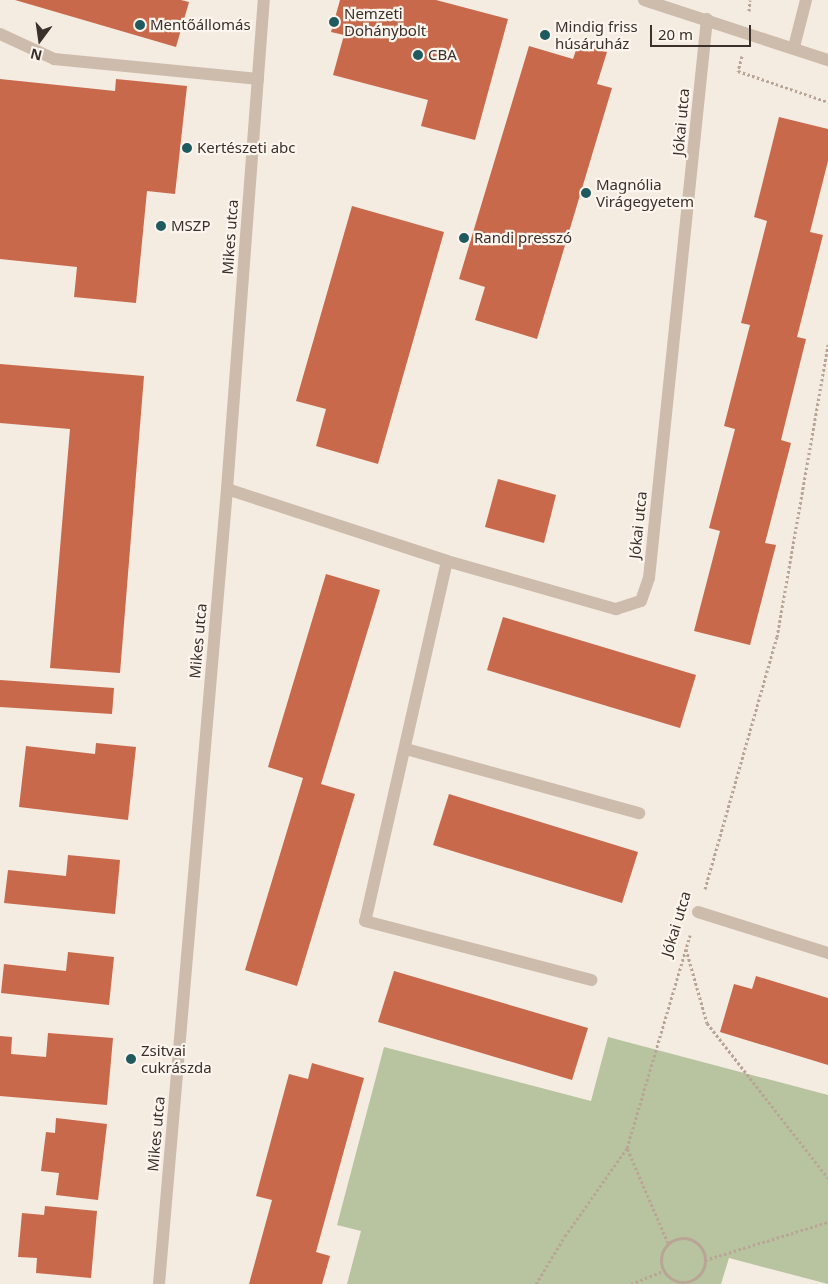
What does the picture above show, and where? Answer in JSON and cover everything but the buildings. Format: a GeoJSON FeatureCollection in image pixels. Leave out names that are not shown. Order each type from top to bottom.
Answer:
{"type":"FeatureCollection","features":[{"type":"Feature","properties":{"kind":"street","name":"Mikes utca"},"geometry":{"type":"LineString","coordinates":[[159,1284],[227,489],[264,0]]}},
{"type":"Feature","properties":{"kind":"street"},"geometry":{"type":"LineString","coordinates":[[644,0],[794,47],[828,60]]}},
{"type":"Feature","properties":{"kind":"street"},"geometry":{"type":"LineString","coordinates":[[794,47],[806,0]]}},
{"type":"Feature","properties":{"kind":"street","name":"Jókai utca"},"geometry":{"type":"LineString","coordinates":[[227,489],[448,561],[616,609],[641,601],[649,578],[707,20]]}},
{"type":"Feature","properties":{"kind":"street"},"geometry":{"type":"LineString","coordinates":[[0,34],[54,59],[258,78]]}},
{"type":"Feature","properties":{"kind":"street"},"geometry":{"type":"LineString","coordinates":[[448,561],[406,749],[364,921],[591,980]]}},
{"type":"Feature","properties":{"kind":"street"},"geometry":{"type":"LineString","coordinates":[[406,749],[639,813]]}},
{"type":"Feature","properties":{"kind":"street"},"geometry":{"type":"LineString","coordinates":[[698,912],[828,953]]}},
{"type":"Feature","properties":{"kind":"path","name":"Jókai utca"},"geometry":{"type":"LineString","coordinates":[[536,1284],[565,1236],[627,1148],[698,912],[777,637],[828,344]]}},
{"type":"Feature","properties":{"kind":"path"},"geometry":{"type":"LineString","coordinates":[[686,949],[707,1023],[828,1178]]}},
{"type":"Feature","properties":{"kind":"path"},"geometry":{"type":"LineString","coordinates":[[627,1148],[668,1243],[661,1262],[664,1271],[673,1279],[687,1283],[700,1274],[705,1260],[699,1245],[692,1240],[684,1238],[668,1243]]}},
{"type":"Feature","properties":{"kind":"path"},"geometry":{"type":"LineString","coordinates":[[705,1260],[828,1222]]}},
{"type":"Feature","properties":{"kind":"path"},"geometry":{"type":"LineString","coordinates":[[631,1284],[664,1271]]}},
{"type":"Feature","properties":{"kind":"green space"},"geometry":{"type":"Polygon","coordinates":[[[608,1037],[828,1095],[828,1284],[729,1258],[721,1284],[347,1284],[361,1231],[337,1225],[384,1047],[591,1101],[608,1037]]]}},
{"type":"Feature","properties":{"kind":"place","name":"Nemzeti Dohánybolt"},"geometry":{"type":"Point","coordinates":[334,22]}},
{"type":"Feature","properties":{"kind":"place","name":"Mentőállomás"},"geometry":{"type":"Point","coordinates":[140,25]}},
{"type":"Feature","properties":{"kind":"place","name":"Mindig friss húsáruház"},"geometry":{"type":"Point","coordinates":[545,35]}},
{"type":"Feature","properties":{"kind":"place","name":"CBA"},"geometry":{"type":"Point","coordinates":[418,55]}},
{"type":"Feature","properties":{"kind":"place","name":"Kertészeti abc"},"geometry":{"type":"Point","coordinates":[187,148]}},
{"type":"Feature","properties":{"kind":"place","name":"Magnólia Virágegyetem"},"geometry":{"type":"Point","coordinates":[586,193]}},
{"type":"Feature","properties":{"kind":"place","name":"MSZP"},"geometry":{"type":"Point","coordinates":[161,226]}},
{"type":"Feature","properties":{"kind":"place","name":"Randi presszó"},"geometry":{"type":"Point","coordinates":[464,238]}},
{"type":"Feature","properties":{"kind":"place","name":"Zsitvai cukrászda"},"geometry":{"type":"Point","coordinates":[131,1059]}}]}
